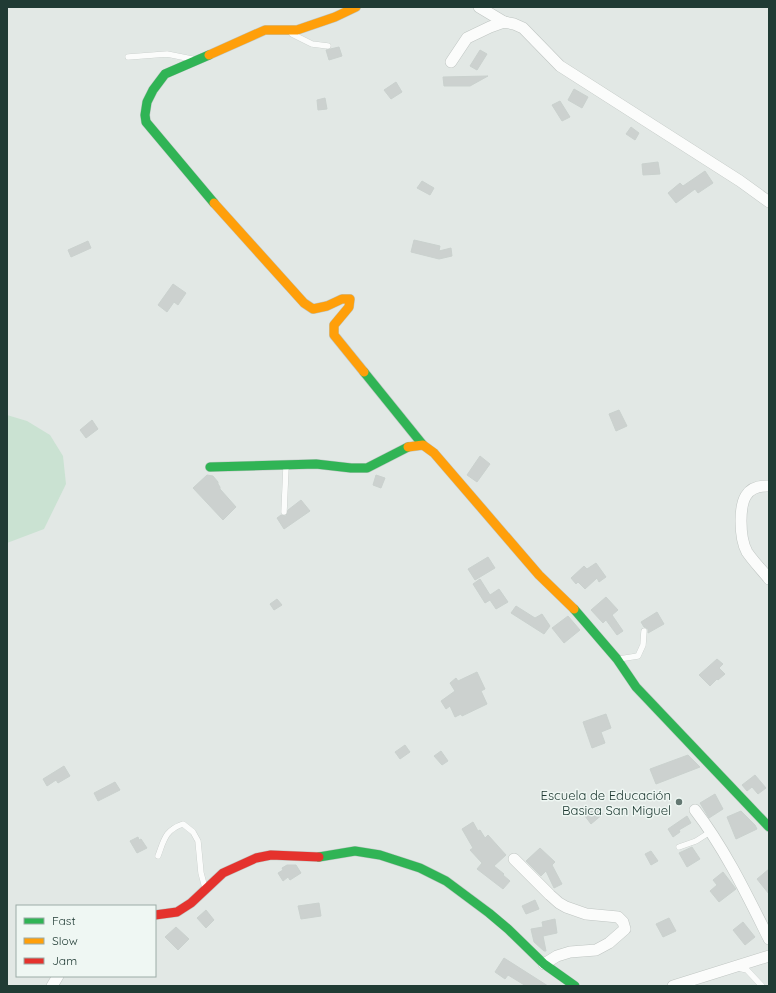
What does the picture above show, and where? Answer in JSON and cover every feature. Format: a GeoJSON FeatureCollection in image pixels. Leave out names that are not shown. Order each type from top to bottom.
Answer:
{"type":"FeatureCollection","features":[{"type":"Feature","properties":{"kind":"street"},"geometry":{"type":"LineString","coordinates":[[356,7],[297,30],[265,30],[196,59],[165,74],[155,87],[144,110],[146,122],[193,179],[304,303],[314,308],[327,306],[342,299],[350,299],[349,307],[334,325],[334,335],[423,445],[434,453],[540,575],[575,610],[617,659],[636,687],[769,827]]}},
{"type":"Feature","properties":{"kind":"street"},"geometry":{"type":"LineString","coordinates":[[479,7],[504,22],[514,24],[522,28],[560,66],[740,181],[769,202]]}},
{"type":"Feature","properties":{"kind":"street"},"geometry":{"type":"LineString","coordinates":[[451,62],[467,38],[504,22]]}},
{"type":"Feature","properties":{"kind":"street"},"geometry":{"type":"LineString","coordinates":[[210,467],[316,464],[351,468],[367,468],[409,446],[423,445]]}},
{"type":"Feature","properties":{"kind":"street"},"geometry":{"type":"LineString","coordinates":[[769,486],[757,487],[745,496],[741,506],[741,529],[744,544],[748,552],[769,579]]}},
{"type":"Feature","properties":{"kind":"street"},"geometry":{"type":"LineString","coordinates":[[694,810],[710,832],[747,896],[769,939]]}},
{"type":"Feature","properties":{"kind":"street"},"geometry":{"type":"LineString","coordinates":[[156,915],[177,912],[191,903],[223,872],[256,858],[271,855],[286,857],[320,857],[355,851],[380,855],[420,868],[446,881],[508,929],[544,964],[575,986]]}},
{"type":"Feature","properties":{"kind":"street"},"geometry":{"type":"LineString","coordinates":[[514,859],[558,903],[579,912],[618,917],[623,922],[625,929],[609,943],[596,950],[570,952],[556,956],[544,964]]}},
{"type":"Feature","properties":{"kind":"street"},"geometry":{"type":"LineString","coordinates":[[673,986],[769,956]]}},
{"type":"Feature","properties":{"kind":"street"},"geometry":{"type":"LineString","coordinates":[[52,986],[57,977]]}},
{"type":"Feature","properties":{"kind":"lane"},"geometry":{"type":"LineString","coordinates":[[284,30],[312,44],[328,46]]}},
{"type":"Feature","properties":{"kind":"lane"},"geometry":{"type":"LineString","coordinates":[[128,57],[167,54],[196,59]]}},
{"type":"Feature","properties":{"kind":"lane"},"geometry":{"type":"LineString","coordinates":[[284,512],[286,464]]}},
{"type":"Feature","properties":{"kind":"lane"},"geometry":{"type":"LineString","coordinates":[[617,659],[638,656],[643,645],[644,631]]}},
{"type":"Feature","properties":{"kind":"lane"},"geometry":{"type":"LineString","coordinates":[[158,856],[164,839],[173,827],[182,824],[193,832],[198,841],[201,873],[206,888]]}},
{"type":"Feature","properties":{"kind":"lane"},"geometry":{"type":"LineString","coordinates":[[679,847],[696,841],[710,832]]}},
{"type":"Feature","properties":{"kind":"lane"},"geometry":{"type":"LineString","coordinates":[[736,967],[747,970],[762,986]]}},
{"type":"Feature","properties":{"kind":"green space"},"geometry":{"type":"Polygon","coordinates":[[[7,415],[27,421],[50,435],[63,456],[66,484],[44,529],[7,543],[7,415]]]}},
{"type":"Feature","properties":{"kind":"building"},"geometry":{"type":"Polygon","coordinates":[[[339,47],[342,56],[329,60],[326,50],[339,47]]]}},
{"type":"Feature","properties":{"kind":"building"},"geometry":{"type":"Polygon","coordinates":[[[480,50],[487,54],[477,70],[470,66],[480,50]]]}},
{"type":"Feature","properties":{"kind":"building"},"geometry":{"type":"Polygon","coordinates":[[[488,76],[470,86],[444,86],[443,77],[488,76]]]}},
{"type":"Feature","properties":{"kind":"building"},"geometry":{"type":"Polygon","coordinates":[[[396,82],[402,92],[391,99],[384,90],[396,82]]]}},
{"type":"Feature","properties":{"kind":"building"},"geometry":{"type":"Polygon","coordinates":[[[574,89],[588,97],[582,108],[568,100],[574,89]]]}},
{"type":"Feature","properties":{"kind":"building"},"geometry":{"type":"Polygon","coordinates":[[[325,98],[327,109],[318,110],[317,100],[325,98]]]}},
{"type":"Feature","properties":{"kind":"building"},"geometry":{"type":"Polygon","coordinates":[[[560,101],[570,117],[562,121],[552,105],[560,101]]]}},
{"type":"Feature","properties":{"kind":"building"},"geometry":{"type":"Polygon","coordinates":[[[631,127],[639,133],[635,140],[626,134],[631,127]]]}},
{"type":"Feature","properties":{"kind":"building"},"geometry":{"type":"Polygon","coordinates":[[[658,162],[660,174],[643,175],[642,164],[658,162]]]}},
{"type":"Feature","properties":{"kind":"building"},"geometry":{"type":"Polygon","coordinates":[[[705,171],[713,183],[698,193],[695,189],[676,203],[668,193],[680,183],[683,186],[705,171]]]}},
{"type":"Feature","properties":{"kind":"building"},"geometry":{"type":"Polygon","coordinates":[[[422,181],[434,188],[430,195],[417,188],[422,181]]]}},
{"type":"Feature","properties":{"kind":"building"},"geometry":{"type":"Polygon","coordinates":[[[414,240],[440,246],[439,251],[451,248],[452,256],[439,259],[411,252],[414,240]]]}},
{"type":"Feature","properties":{"kind":"building"},"geometry":{"type":"Polygon","coordinates":[[[88,241],[91,248],[71,257],[68,250],[88,241]]]}},
{"type":"Feature","properties":{"kind":"building"},"geometry":{"type":"Polygon","coordinates":[[[173,284],[186,293],[178,305],[174,302],[167,312],[158,305],[173,284]]]}},
{"type":"Feature","properties":{"kind":"building"},"geometry":{"type":"Polygon","coordinates":[[[619,410],[627,426],[616,431],[609,414],[619,410]]]}},
{"type":"Feature","properties":{"kind":"building"},"geometry":{"type":"Polygon","coordinates":[[[92,420],[98,429],[86,438],[80,430],[92,420]]]}},
{"type":"Feature","properties":{"kind":"building"},"geometry":{"type":"Polygon","coordinates":[[[480,456],[490,464],[477,482],[467,475],[480,456]]]}},
{"type":"Feature","properties":{"kind":"building"},"geometry":{"type":"Polygon","coordinates":[[[207,475],[213,476],[218,482],[220,489],[236,507],[223,520],[193,488],[207,475]]]}},
{"type":"Feature","properties":{"kind":"building"},"geometry":{"type":"Polygon","coordinates":[[[376,475],[385,478],[381,488],[373,485],[376,475]]]}},
{"type":"Feature","properties":{"kind":"building"},"geometry":{"type":"Polygon","coordinates":[[[301,500],[310,511],[284,529],[277,518],[281,515],[286,516],[288,510],[301,500]]]}},
{"type":"Feature","properties":{"kind":"building"},"geometry":{"type":"Polygon","coordinates":[[[488,557],[495,568],[475,580],[468,569],[488,557]]]}},
{"type":"Feature","properties":{"kind":"building"},"geometry":{"type":"Polygon","coordinates":[[[596,563],[606,577],[599,582],[597,578],[585,589],[578,582],[576,584],[571,578],[584,566],[587,569],[596,563]]]}},
{"type":"Feature","properties":{"kind":"building"},"geometry":{"type":"Polygon","coordinates":[[[480,579],[490,595],[499,589],[508,602],[496,609],[490,600],[485,603],[473,584],[480,579]]]}},
{"type":"Feature","properties":{"kind":"building"},"geometry":{"type":"Polygon","coordinates":[[[606,597],[618,610],[612,615],[623,631],[617,635],[606,620],[603,623],[591,610],[606,597]]]}},
{"type":"Feature","properties":{"kind":"building"},"geometry":{"type":"Polygon","coordinates":[[[277,599],[282,605],[274,610],[270,604],[277,599]]]}},
{"type":"Feature","properties":{"kind":"building"},"geometry":{"type":"Polygon","coordinates":[[[516,606],[535,618],[542,614],[550,626],[544,634],[511,613],[516,606]]]}},
{"type":"Feature","properties":{"kind":"building"},"geometry":{"type":"Polygon","coordinates":[[[657,612],[664,624],[648,633],[648,629],[644,627],[641,622],[657,612]]]}},
{"type":"Feature","properties":{"kind":"building"},"geometry":{"type":"Polygon","coordinates":[[[568,616],[580,630],[564,643],[552,628],[568,616]]]}},
{"type":"Feature","properties":{"kind":"building"},"geometry":{"type":"Polygon","coordinates":[[[717,659],[723,664],[719,668],[725,674],[710,686],[699,675],[717,659]]]}},
{"type":"Feature","properties":{"kind":"building"},"geometry":{"type":"Polygon","coordinates":[[[477,672],[485,689],[481,691],[487,704],[462,716],[461,714],[455,717],[450,706],[446,709],[441,701],[455,691],[450,683],[456,678],[458,681],[477,672]]]}},
{"type":"Feature","properties":{"kind":"building"},"geometry":{"type":"Polygon","coordinates":[[[606,714],[611,728],[601,732],[605,743],[592,748],[583,722],[606,714]]]}},
{"type":"Feature","properties":{"kind":"building"},"geometry":{"type":"Polygon","coordinates":[[[405,745],[410,752],[400,759],[395,752],[405,745]]]}},
{"type":"Feature","properties":{"kind":"building"},"geometry":{"type":"Polygon","coordinates":[[[441,751],[448,761],[442,765],[434,756],[441,751]]]}},
{"type":"Feature","properties":{"kind":"building"},"geometry":{"type":"Polygon","coordinates":[[[688,755],[700,767],[656,784],[650,769],[688,755]]]}},
{"type":"Feature","properties":{"kind":"building"},"geometry":{"type":"Polygon","coordinates":[[[64,766],[70,776],[58,783],[56,780],[47,786],[43,779],[64,766]]]}},
{"type":"Feature","properties":{"kind":"building"},"geometry":{"type":"Polygon","coordinates":[[[755,775],[766,788],[758,794],[752,787],[747,791],[742,785],[755,775]]]}},
{"type":"Feature","properties":{"kind":"building"},"geometry":{"type":"Polygon","coordinates":[[[115,782],[120,790],[98,801],[94,793],[115,782]]]}},
{"type":"Feature","properties":{"kind":"building"},"geometry":{"type":"Polygon","coordinates":[[[715,794],[723,809],[709,818],[700,803],[715,794]]]}},
{"type":"Feature","properties":{"kind":"building"},"geometry":{"type":"Polygon","coordinates":[[[597,807],[603,814],[591,824],[585,816],[597,807]]]}},
{"type":"Feature","properties":{"kind":"building"},"geometry":{"type":"Polygon","coordinates":[[[741,811],[757,829],[736,839],[727,817],[741,811]]]}},
{"type":"Feature","properties":{"kind":"building"},"geometry":{"type":"Polygon","coordinates":[[[687,816],[691,823],[679,830],[680,832],[673,837],[668,829],[687,816]]]}},
{"type":"Feature","properties":{"kind":"building"},"geometry":{"type":"Polygon","coordinates":[[[473,822],[478,831],[480,830],[485,838],[488,835],[506,855],[494,866],[510,881],[503,889],[477,869],[482,863],[470,850],[473,848],[462,829],[473,822]]]}},
{"type":"Feature","properties":{"kind":"building"},"geometry":{"type":"Polygon","coordinates":[[[138,837],[147,848],[137,853],[130,841],[138,837]]]}},
{"type":"Feature","properties":{"kind":"building"},"geometry":{"type":"Polygon","coordinates":[[[692,847],[700,859],[687,867],[679,853],[692,847]]]}},
{"type":"Feature","properties":{"kind":"building"},"geometry":{"type":"Polygon","coordinates":[[[540,848],[555,862],[552,865],[562,884],[554,888],[546,871],[541,876],[526,861],[540,848]]]}},
{"type":"Feature","properties":{"kind":"building"},"geometry":{"type":"Polygon","coordinates":[[[651,851],[658,861],[651,865],[645,854],[651,851]]]}},
{"type":"Feature","properties":{"kind":"building"},"geometry":{"type":"Polygon","coordinates":[[[287,865],[296,865],[301,873],[290,880],[288,877],[283,881],[278,873],[287,865]]]}},
{"type":"Feature","properties":{"kind":"building"},"geometry":{"type":"Polygon","coordinates":[[[769,869],[769,894],[757,879],[769,869]]]}},
{"type":"Feature","properties":{"kind":"building"},"geometry":{"type":"Polygon","coordinates":[[[723,872],[736,889],[719,902],[710,891],[717,885],[713,880],[723,872]]]}},
{"type":"Feature","properties":{"kind":"building"},"geometry":{"type":"Polygon","coordinates":[[[535,900],[539,909],[526,914],[522,906],[535,900]]]}},
{"type":"Feature","properties":{"kind":"building"},"geometry":{"type":"Polygon","coordinates":[[[319,903],[321,916],[301,919],[298,906],[319,903]]]}},
{"type":"Feature","properties":{"kind":"building"},"geometry":{"type":"Polygon","coordinates":[[[206,910],[214,920],[206,928],[197,918],[206,910]]]}},
{"type":"Feature","properties":{"kind":"building"},"geometry":{"type":"Polygon","coordinates":[[[669,918],[676,931],[663,937],[656,924],[669,918]]]}},
{"type":"Feature","properties":{"kind":"building"},"geometry":{"type":"Polygon","coordinates":[[[555,919],[557,933],[543,936],[546,951],[544,951],[534,942],[531,929],[543,927],[542,922],[555,919]]]}},
{"type":"Feature","properties":{"kind":"building"},"geometry":{"type":"Polygon","coordinates":[[[743,922],[755,937],[745,945],[733,930],[743,922]]]}},
{"type":"Feature","properties":{"kind":"building"},"geometry":{"type":"Polygon","coordinates":[[[176,927],[189,939],[178,950],[165,937],[176,927]]]}},
{"type":"Feature","properties":{"kind":"building"},"geometry":{"type":"Polygon","coordinates":[[[504,958],[548,986],[526,986],[508,975],[505,979],[495,972],[504,958]]]}},
{"type":"Feature","properties":{"kind":"traffic: fast"},"geometry":{"type":"LineString","coordinates":[[209,55],[165,74],[153,90],[147,102],[145,115],[146,122],[214,203]]}},
{"type":"Feature","properties":{"kind":"traffic: fast"},"geometry":{"type":"LineString","coordinates":[[364,372],[423,445]]}},
{"type":"Feature","properties":{"kind":"traffic: fast"},"geometry":{"type":"LineString","coordinates":[[210,467],[316,464],[351,468],[367,468],[408,447]]}},
{"type":"Feature","properties":{"kind":"traffic: fast"},"geometry":{"type":"LineString","coordinates":[[574,609],[617,659],[636,687],[769,827]]}},
{"type":"Feature","properties":{"kind":"traffic: fast"},"geometry":{"type":"LineString","coordinates":[[319,857],[355,851],[380,855],[420,868],[446,881],[508,929],[544,964],[575,986]]}},
{"type":"Feature","properties":{"kind":"traffic: slow"},"geometry":{"type":"LineString","coordinates":[[209,55],[265,30],[297,30],[335,17],[356,7]]}},
{"type":"Feature","properties":{"kind":"traffic: slow"},"geometry":{"type":"LineString","coordinates":[[214,203],[304,303],[313,309],[327,306],[342,299],[350,299],[349,307],[334,325],[334,335],[364,372]]}},
{"type":"Feature","properties":{"kind":"traffic: slow"},"geometry":{"type":"LineString","coordinates":[[408,447],[423,445],[434,453],[539,575],[574,609]]}},
{"type":"Feature","properties":{"kind":"traffic: jam"},"geometry":{"type":"LineString","coordinates":[[156,915],[177,912],[191,903],[223,873],[256,858],[271,855],[319,857]]}},
{"type":"Feature","properties":{"kind":"place","name":"Escuela de Educación Basica San Miguel"},"geometry":{"type":"Point","coordinates":[679,802]}}]}
